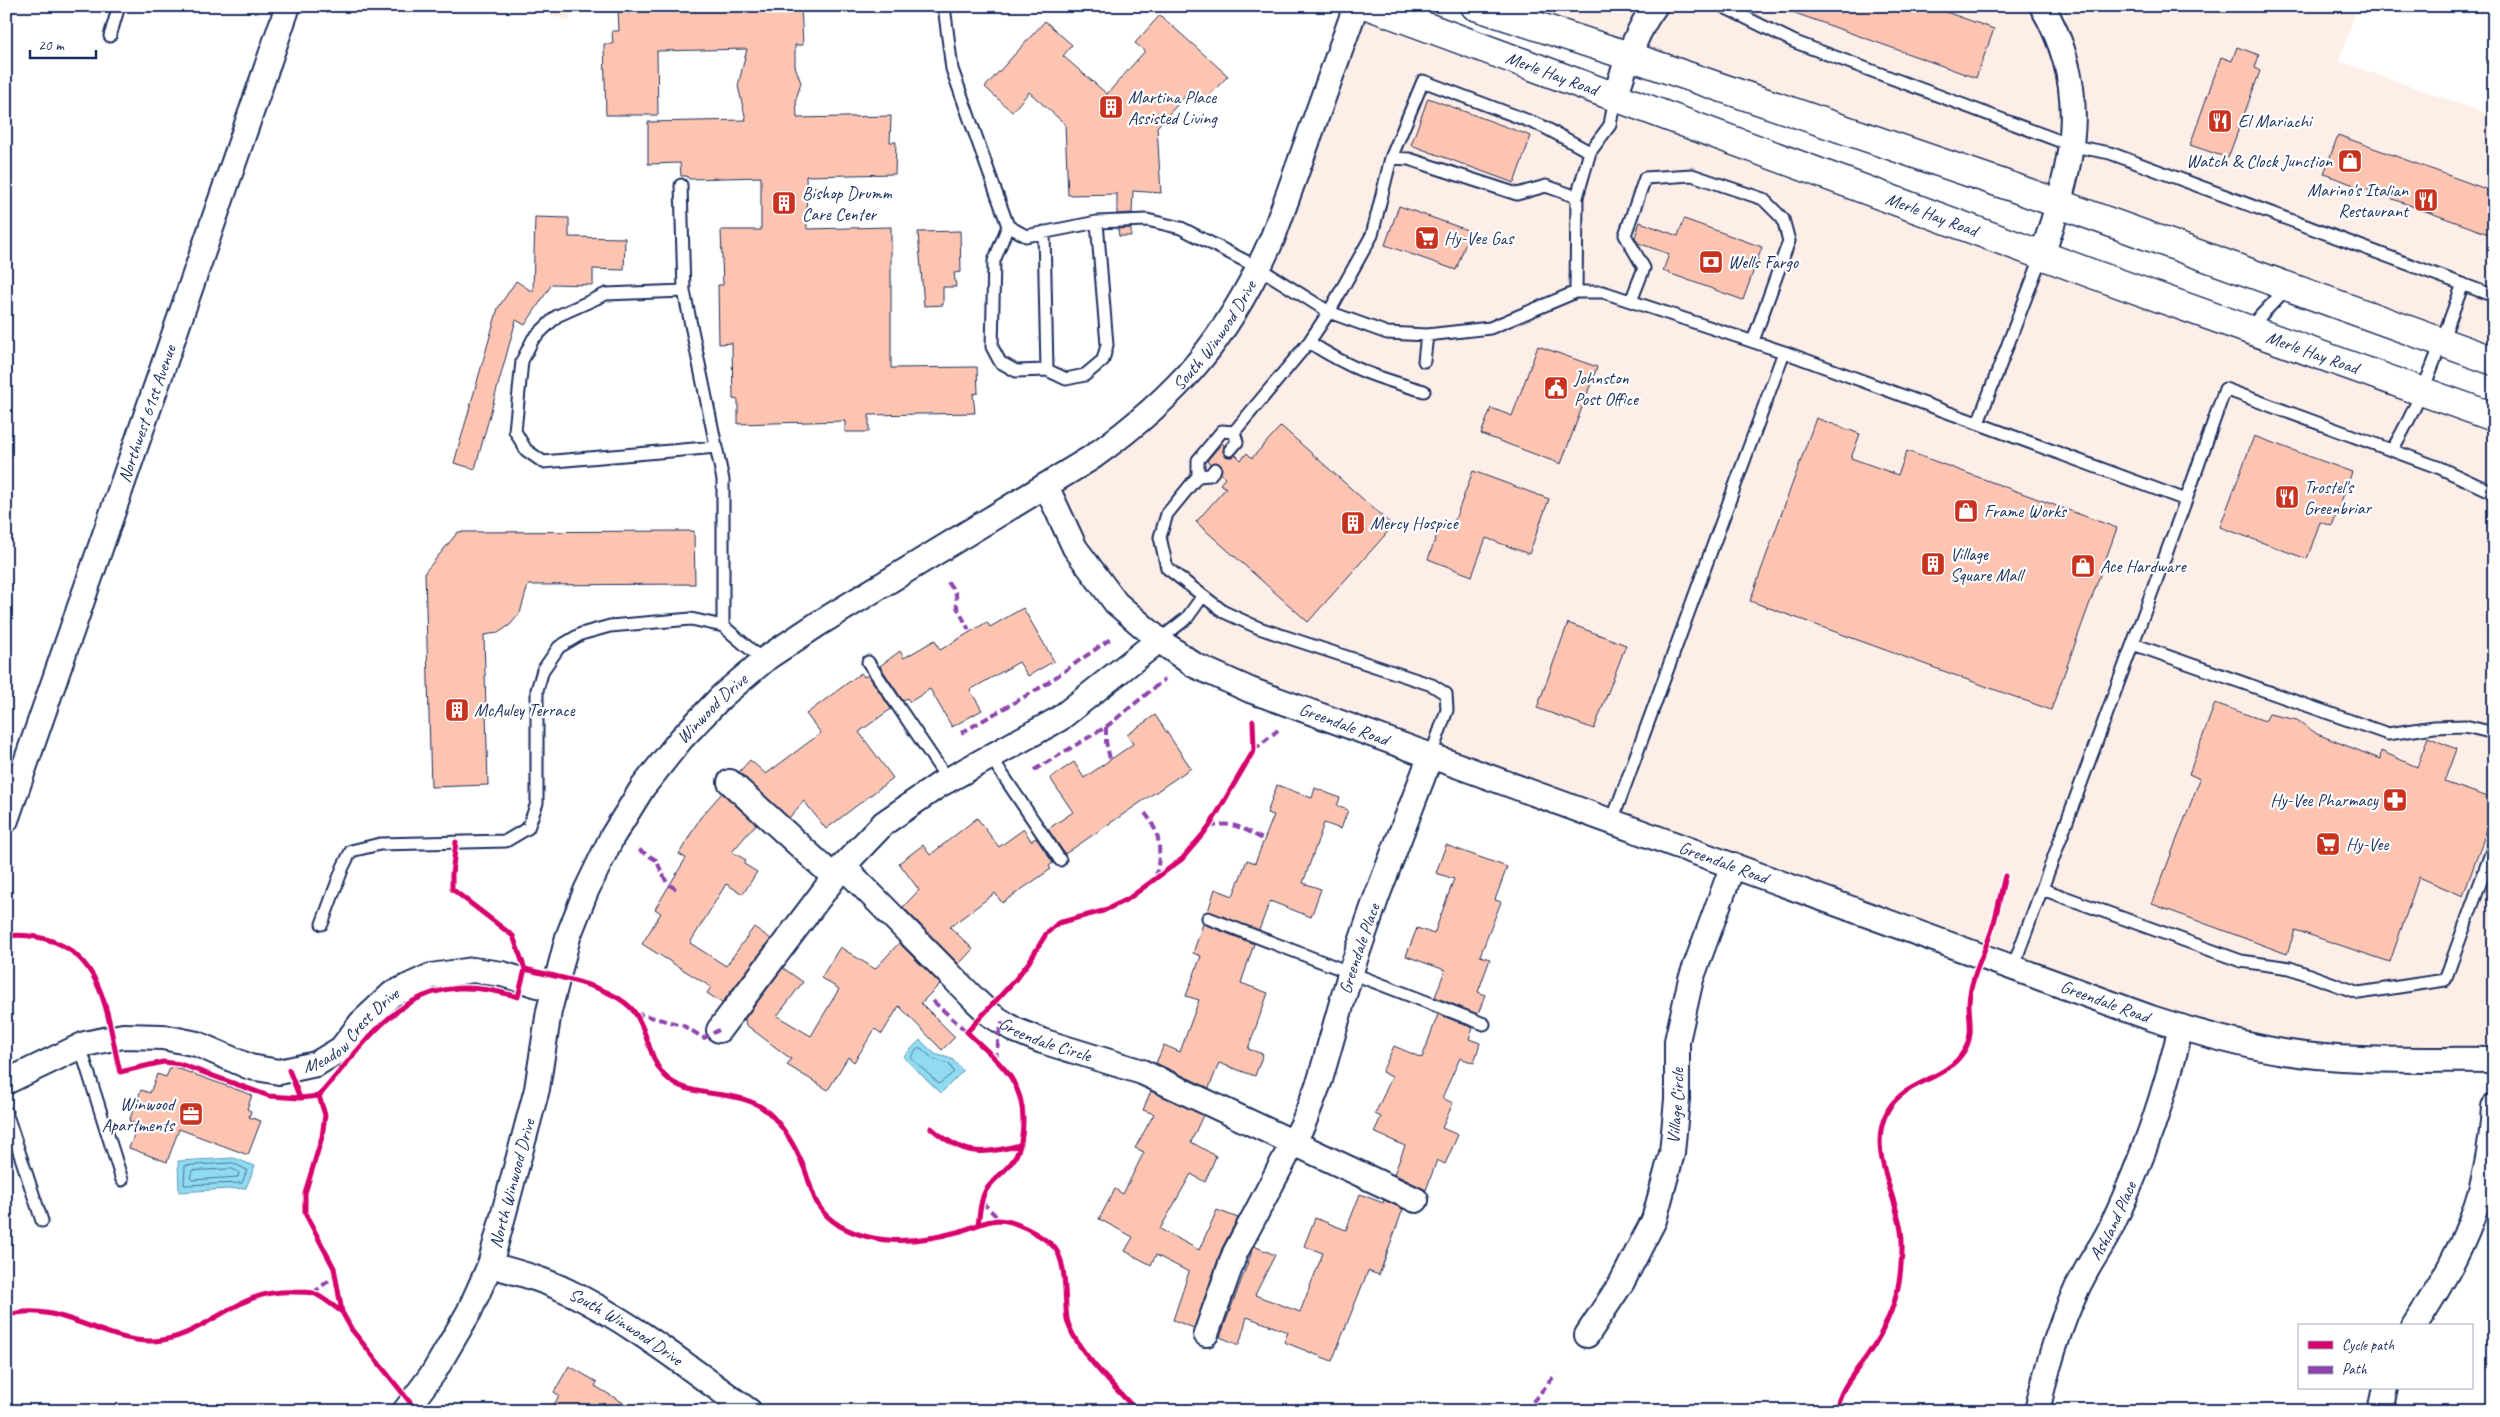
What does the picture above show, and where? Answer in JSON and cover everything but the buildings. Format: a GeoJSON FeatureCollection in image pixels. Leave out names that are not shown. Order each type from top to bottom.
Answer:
{"type":"FeatureCollection","features":[{"type":"Feature","properties":{"kind":"main road","name":"Merle Hay Road"},"geometry":{"type":"LineString","coordinates":[[1370,6],[2042,255],[2494,417]]}},
{"type":"Feature","properties":{"kind":"main road"},"geometry":{"type":"LineString","coordinates":[[1475,6],[1629,56],[2059,205],[2494,361]]}},
{"type":"Feature","properties":{"kind":"street","name":"Northwest 61st Avenue"},"geometry":{"type":"LineString","coordinates":[[6,820],[288,6]]}},
{"type":"Feature","properties":{"kind":"street","name":"South Winwood Drive"},"geometry":{"type":"LineString","coordinates":[[935,553],[1091,458],[1131,429],[1168,397],[1200,362],[1229,323],[1260,268],[1273,237],[1356,6]]}},
{"type":"Feature","properties":{"kind":"street"},"geometry":{"type":"LineString","coordinates":[[1615,97],[1629,56],[1648,16],[1655,6]]}},
{"type":"Feature","properties":{"kind":"street"},"geometry":{"type":"LineString","coordinates":[[2042,6],[2052,24],[2068,71],[2074,121],[2072,146],[2059,205],[2042,255]]}},
{"type":"Feature","properties":{"kind":"street","name":"Greendale Road"},"geometry":{"type":"LineString","coordinates":[[1046,486],[1074,548],[1116,603],[1159,640],[1194,665],[1250,690],[2013,967],[2217,1039],[2285,1052],[2353,1059],[2494,1060]]}},
{"type":"Feature","properties":{"kind":"street","name":"Winwood Drive"},"geometry":{"type":"LineString","coordinates":[[568,936],[586,891],[612,837],[644,786],[681,739],[722,696],[764,661],[818,624],[935,553]]}},
{"type":"Feature","properties":{"kind":"street"},"geometry":{"type":"LineString","coordinates":[[719,1030],[839,872],[884,824],[918,798],[948,780],[1060,719],[1159,640]]}},
{"type":"Feature","properties":{"kind":"street","name":"Greendale Place"},"geometry":{"type":"LineString","coordinates":[[1206,1334],[1235,1253],[1293,1143],[1320,1080],[1350,974],[1377,896],[1431,755]]}},
{"type":"Feature","properties":{"kind":"street","name":"Greendale Circle"},"geometry":{"type":"LineString","coordinates":[[730,782],[839,872],[991,1015],[1015,1030],[1042,1041],[1142,1072],[1293,1143]]}},
{"type":"Feature","properties":{"kind":"street","name":"Village Circle"},"geometry":{"type":"LineString","coordinates":[[1587,1335],[1622,1282],[1654,1220],[1672,1153],[1677,1099],[1677,1041],[1683,1014],[1691,979],[1734,865]]}},
{"type":"Feature","properties":{"kind":"street","name":"North Winwood Drive"},"geometry":{"type":"LineString","coordinates":[[405,1411],[434,1372],[469,1312],[490,1266],[537,1089],[549,1011],[568,936]]}},
{"type":"Feature","properties":{"kind":"street","name":"Meadow Crest Drive"},"geometry":{"type":"LineString","coordinates":[[6,1082],[80,1046],[123,1036],[162,1037],[196,1044],[250,1067],[279,1072],[316,1064],[340,1049],[361,1023],[392,994],[431,976],[474,970],[502,974],[554,990]]}},
{"type":"Feature","properties":{"kind":"street","name":"Ashland Place"},"geometry":{"type":"LineString","coordinates":[[2038,1411],[2046,1370],[2063,1320],[2085,1272],[2113,1224],[2145,1151],[2181,1027]]}},
{"type":"Feature","properties":{"kind":"street"},"geometry":{"type":"LineString","coordinates":[[2415,1324],[2455,1260],[2474,1216],[2485,1180],[2492,1142],[2494,1107]]}},
{"type":"Feature","properties":{"kind":"street"},"geometry":{"type":"LineString","coordinates":[[1293,1143],[1416,1200]]}},
{"type":"Feature","properties":{"kind":"street","name":"South Winwood Drive"},"geometry":{"type":"LineString","coordinates":[[490,1266],[527,1275],[565,1290],[611,1314],[749,1411]]}},
{"type":"Feature","properties":{"kind":"street"},"geometry":{"type":"LineString","coordinates":[[2380,1411],[2385,1390]]}},
{"type":"Feature","properties":{"kind":"lane"},"geometry":{"type":"LineString","coordinates":[[110,36],[119,6]]}},
{"type":"Feature","properties":{"kind":"lane"},"geometry":{"type":"LineString","coordinates":[[944,6],[952,69],[1008,226],[1026,236],[1097,222],[1146,220],[1181,228],[1260,268],[1329,312],[1387,333],[1427,335],[1490,328],[1576,292],[1603,292],[1784,352],[2186,500]]}},
{"type":"Feature","properties":{"kind":"lane"},"geometry":{"type":"LineString","coordinates":[[1722,6],[1795,42],[2072,146],[2110,153],[2494,296]]}},
{"type":"Feature","properties":{"kind":"lane"},"geometry":{"type":"LineString","coordinates":[[1234,432],[1309,342],[1329,312],[1372,234],[1391,158],[1423,81],[1542,126],[1590,152]]}},
{"type":"Feature","properties":{"kind":"lane"},"geometry":{"type":"LineString","coordinates":[[1576,292],[1577,197],[1590,152],[1610,125],[1615,97]]}},
{"type":"Feature","properties":{"kind":"lane"},"geometry":{"type":"LineString","coordinates":[[1391,158],[1410,159],[1517,194],[1546,186],[1577,197]]}},
{"type":"Feature","properties":{"kind":"lane"},"geometry":{"type":"LineString","coordinates":[[1631,301],[1644,268],[1625,235],[1644,178],[1692,176],[1763,198],[1783,218],[1789,241],[1752,341]]}},
{"type":"Feature","properties":{"kind":"lane"},"geometry":{"type":"LineString","coordinates":[[681,185],[684,291],[723,480],[723,626]]}},
{"type":"Feature","properties":{"kind":"lane"},"geometry":{"type":"LineString","coordinates":[[1008,226],[994,261],[992,347],[1000,362],[1016,372],[1047,370],[1066,379],[1085,375],[1103,360],[1107,345],[1097,222]]}},
{"type":"Feature","properties":{"kind":"lane"},"geometry":{"type":"LineString","coordinates":[[1044,232],[1047,370]]}},
{"type":"Feature","properties":{"kind":"lane"},"geometry":{"type":"LineString","coordinates":[[1978,423],[2042,255]]}},
{"type":"Feature","properties":{"kind":"lane"},"geometry":{"type":"LineString","coordinates":[[2392,450],[2406,428],[2422,391],[2463,284]]}},
{"type":"Feature","properties":{"kind":"lane"},"geometry":{"type":"LineString","coordinates":[[2249,328],[2288,287]]}},
{"type":"Feature","properties":{"kind":"lane"},"geometry":{"type":"LineString","coordinates":[[684,291],[606,294],[556,316],[533,339],[522,361],[515,431],[526,450],[543,462],[717,447]]}},
{"type":"Feature","properties":{"kind":"lane"},"geometry":{"type":"LineString","coordinates":[[1424,361],[1427,335]]}},
{"type":"Feature","properties":{"kind":"lane"},"geometry":{"type":"LineString","coordinates":[[1309,342],[1340,362],[1371,376],[1424,391]]}},
{"type":"Feature","properties":{"kind":"lane"},"geometry":{"type":"LineString","coordinates":[[1612,821],[1784,352]]}},
{"type":"Feature","properties":{"kind":"lane"},"geometry":{"type":"LineString","coordinates":[[2013,967],[2225,390],[2440,468],[2494,493]]}},
{"type":"Feature","properties":{"kind":"lane"},"geometry":{"type":"LineString","coordinates":[[1234,432],[1222,431],[1198,460],[1198,476],[1167,514],[1160,537],[1167,568],[1202,597],[1224,612],[1259,628],[1432,685],[1446,694],[1447,710],[1431,755]]}},
{"type":"Feature","properties":{"kind":"lane"},"geometry":{"type":"LineString","coordinates":[[1230,450],[1237,442],[1234,432]]}},
{"type":"Feature","properties":{"kind":"lane"},"geometry":{"type":"LineString","coordinates":[[1198,476],[1210,475],[1215,469]]}},
{"type":"Feature","properties":{"kind":"lane"},"geometry":{"type":"LineString","coordinates":[[1159,640],[1188,618],[1202,597]]}},
{"type":"Feature","properties":{"kind":"lane"},"geometry":{"type":"LineString","coordinates":[[322,924],[343,867],[351,852],[380,844],[506,841],[528,828],[538,803],[537,690],[543,670],[558,647],[581,634],[610,626],[691,619],[723,626],[764,661]]}},
{"type":"Feature","properties":{"kind":"lane"},"geometry":{"type":"LineString","coordinates":[[2133,644],[2388,734],[2434,727],[2465,726],[2494,733]]}},
{"type":"Feature","properties":{"kind":"lane"},"geometry":{"type":"LineString","coordinates":[[868,662],[948,780]]}},
{"type":"Feature","properties":{"kind":"lane"},"geometry":{"type":"LineString","coordinates":[[990,756],[1060,860]]}},
{"type":"Feature","properties":{"kind":"lane"},"geometry":{"type":"LineString","coordinates":[[2042,889],[2241,961],[2290,968],[2359,993],[2445,980],[2494,845]]}},
{"type":"Feature","properties":{"kind":"lane"},"geometry":{"type":"LineString","coordinates":[[1208,918],[1484,1024]]}},
{"type":"Feature","properties":{"kind":"lane"},"geometry":{"type":"LineString","coordinates":[[80,1046],[122,1180]]}},
{"type":"Feature","properties":{"kind":"lane"},"geometry":{"type":"LineString","coordinates":[[6,1112],[42,1221]]}},
{"type":"Feature","properties":{"kind":"shaded area"},"geometry":{"type":"Polygon","coordinates":[[[526,6],[575,6],[569,21],[526,6]]]}},
{"type":"Feature","properties":{"kind":"shaded area"},"geometry":{"type":"Polygon","coordinates":[[[1356,6],[2494,416],[2494,1060],[2285,1052],[1250,690],[1116,603],[1046,486],[1091,458],[1229,323],[1356,6]]]}},
{"type":"Feature","properties":{"kind":"shaded area"},"geometry":{"type":"Polygon","coordinates":[[[1513,6],[2042,6],[2053,24],[2085,6],[2358,6],[2339,61],[2494,116],[2494,362],[1513,6]]]}},
{"type":"Feature","properties":{"kind":"water"},"geometry":{"type":"Polygon","coordinates":[[[920,1040],[935,1054],[952,1059],[963,1071],[941,1093],[903,1057],[920,1040]]]}},
{"type":"Feature","properties":{"kind":"water"},"geometry":{"type":"Polygon","coordinates":[[[234,1158],[255,1166],[246,1188],[179,1192],[178,1161],[234,1158]]]}},
{"type":"Feature","properties":{"kind":"marked path"},"geometry":{"type":"LineString","coordinates":[[948,582],[956,594],[957,607],[969,630]]}},
{"type":"Feature","properties":{"kind":"marked path"},"geometry":{"type":"LineString","coordinates":[[961,733],[1043,686],[1113,637]]}},
{"type":"Feature","properties":{"kind":"marked path"},"geometry":{"type":"LineString","coordinates":[[1034,770],[1106,727],[1165,679]]}},
{"type":"Feature","properties":{"kind":"marked path"},"geometry":{"type":"LineString","coordinates":[[1106,727],[1106,742],[1110,759]]}},
{"type":"Feature","properties":{"kind":"marked path"},"geometry":{"type":"LineString","coordinates":[[1254,750],[1278,730]]}},
{"type":"Feature","properties":{"kind":"marked path"},"geometry":{"type":"LineString","coordinates":[[1145,813],[1155,829],[1159,844],[1156,877]]}},
{"type":"Feature","properties":{"kind":"marked path"},"geometry":{"type":"LineString","coordinates":[[1209,827],[1232,825],[1264,840]]}},
{"type":"Feature","properties":{"kind":"marked path"},"geometry":{"type":"LineString","coordinates":[[639,850],[656,860],[667,883],[677,890]]}},
{"type":"Feature","properties":{"kind":"marked path"},"geometry":{"type":"LineString","coordinates":[[933,1001],[967,1032]]}},
{"type":"Feature","properties":{"kind":"marked path"},"geometry":{"type":"LineString","coordinates":[[635,1013],[682,1025],[704,1038],[719,1030]]}},
{"type":"Feature","properties":{"kind":"marked path"},"geometry":{"type":"LineString","coordinates":[[996,1060],[1002,1022]]}},
{"type":"Feature","properties":{"kind":"marked path"},"geometry":{"type":"LineString","coordinates":[[982,1202],[1000,1220]]}},
{"type":"Feature","properties":{"kind":"marked path"},"geometry":{"type":"LineString","coordinates":[[313,1293],[336,1275]]}},
{"type":"Feature","properties":{"kind":"marked path"},"geometry":{"type":"LineString","coordinates":[[1525,1411],[1556,1374]]}},
{"type":"Feature","properties":{"kind":"cycle path"},"geometry":{"type":"LineString","coordinates":[[978,1224],[981,1202],[986,1190],[1013,1161],[1018,1152],[1023,1122],[1019,1093],[1013,1082],[998,1061],[967,1032],[1015,980],[1029,962],[1046,934],[1058,923],[1103,911],[1128,899],[1182,859],[1209,827],[1254,750],[1253,721]]}},
{"type":"Feature","properties":{"kind":"cycle path"},"geometry":{"type":"LineString","coordinates":[[456,842],[452,889],[513,936],[525,969]]}},
{"type":"Feature","properties":{"kind":"cycle path"},"geometry":{"type":"LineString","coordinates":[[1836,1411],[1844,1388],[1874,1346],[1886,1324],[1898,1289],[1900,1277],[1902,1235],[1881,1155],[1882,1125],[1888,1110],[1895,1100],[1915,1086],[1947,1069],[1956,1061],[1967,1045],[1970,1034],[1970,994],[1977,968],[1997,913],[2005,876]]}},
{"type":"Feature","properties":{"kind":"cycle path"},"geometry":{"type":"LineString","coordinates":[[6,936],[31,936],[55,942],[72,952],[85,965],[95,980],[102,997],[120,1072],[163,1062],[180,1064],[269,1096],[300,1098]]}},
{"type":"Feature","properties":{"kind":"cycle path"},"geometry":{"type":"LineString","coordinates":[[319,1096],[381,1025],[402,1008],[425,995],[451,989],[482,989],[518,997],[525,969],[600,989],[626,1004],[635,1013],[659,1069],[674,1083],[697,1091],[746,1100],[768,1112],[785,1132],[794,1147],[820,1208],[831,1220],[840,1226],[854,1233],[884,1240],[915,1240],[946,1235],[998,1220],[1012,1222],[1034,1232],[1047,1241],[1057,1251],[1061,1260],[1067,1319],[1071,1330],[1078,1343],[1097,1368],[1137,1411]]}},
{"type":"Feature","properties":{"kind":"cycle path"},"geometry":{"type":"LineString","coordinates":[[289,1070],[300,1098],[319,1096],[325,1115],[322,1137],[305,1193],[305,1213],[334,1268],[342,1312],[352,1330],[417,1411]]}},
{"type":"Feature","properties":{"kind":"cycle path"},"geometry":{"type":"LineString","coordinates":[[931,1128],[953,1144],[972,1151],[994,1151],[1020,1145]]}},
{"type":"Feature","properties":{"kind":"cycle path"},"geometry":{"type":"LineString","coordinates":[[6,1316],[25,1312],[43,1313],[62,1317],[134,1340],[153,1341],[172,1338],[189,1332],[255,1297],[274,1293],[313,1293],[342,1312]]}},
{"type":"Feature","properties":{"kind":"place","name":"Martina Place Assisted Living"},"geometry":{"type":"Point","coordinates":[1111,107]}},
{"type":"Feature","properties":{"kind":"place","name":"El Mariachi"},"geometry":{"type":"Point","coordinates":[2220,121]}},
{"type":"Feature","properties":{"kind":"place","name":"Watch & Clock Junction"},"geometry":{"type":"Point","coordinates":[2350,161]}},
{"type":"Feature","properties":{"kind":"place","name":"Marino's Italian Restaurant"},"geometry":{"type":"Point","coordinates":[2426,200]}},
{"type":"Feature","properties":{"kind":"place","name":"Bishop Drumm Care Center"},"geometry":{"type":"Point","coordinates":[784,203]}},
{"type":"Feature","properties":{"kind":"place","name":"Hy-Vee Gas"},"geometry":{"type":"Point","coordinates":[1427,238]}},
{"type":"Feature","properties":{"kind":"place","name":"Wells Fargo"},"geometry":{"type":"Point","coordinates":[1711,262]}},
{"type":"Feature","properties":{"kind":"place","name":"Johnston Post Office"},"geometry":{"type":"Point","coordinates":[1556,388]}},
{"type":"Feature","properties":{"kind":"place","name":"Trostel's Greenbriar"},"geometry":{"type":"Point","coordinates":[2287,497]}},
{"type":"Feature","properties":{"kind":"place","name":"Frame Works"},"geometry":{"type":"Point","coordinates":[1966,511]}},
{"type":"Feature","properties":{"kind":"place","name":"Mercy Hospice"},"geometry":{"type":"Point","coordinates":[1353,523]}},
{"type":"Feature","properties":{"kind":"place","name":"Village Square Mall"},"geometry":{"type":"Point","coordinates":[1933,564]}},
{"type":"Feature","properties":{"kind":"place","name":"Ace Hardware"},"geometry":{"type":"Point","coordinates":[2083,566]}},
{"type":"Feature","properties":{"kind":"place","name":"McAuley Terrace"},"geometry":{"type":"Point","coordinates":[457,710]}},
{"type":"Feature","properties":{"kind":"place","name":"Hy-Vee Pharmacy"},"geometry":{"type":"Point","coordinates":[2395,800]}},
{"type":"Feature","properties":{"kind":"place","name":"Hy-Vee"},"geometry":{"type":"Point","coordinates":[2328,844]}},
{"type":"Feature","properties":{"kind":"place","name":"Winwood Apartments"},"geometry":{"type":"Point","coordinates":[191,1114]}}]}
